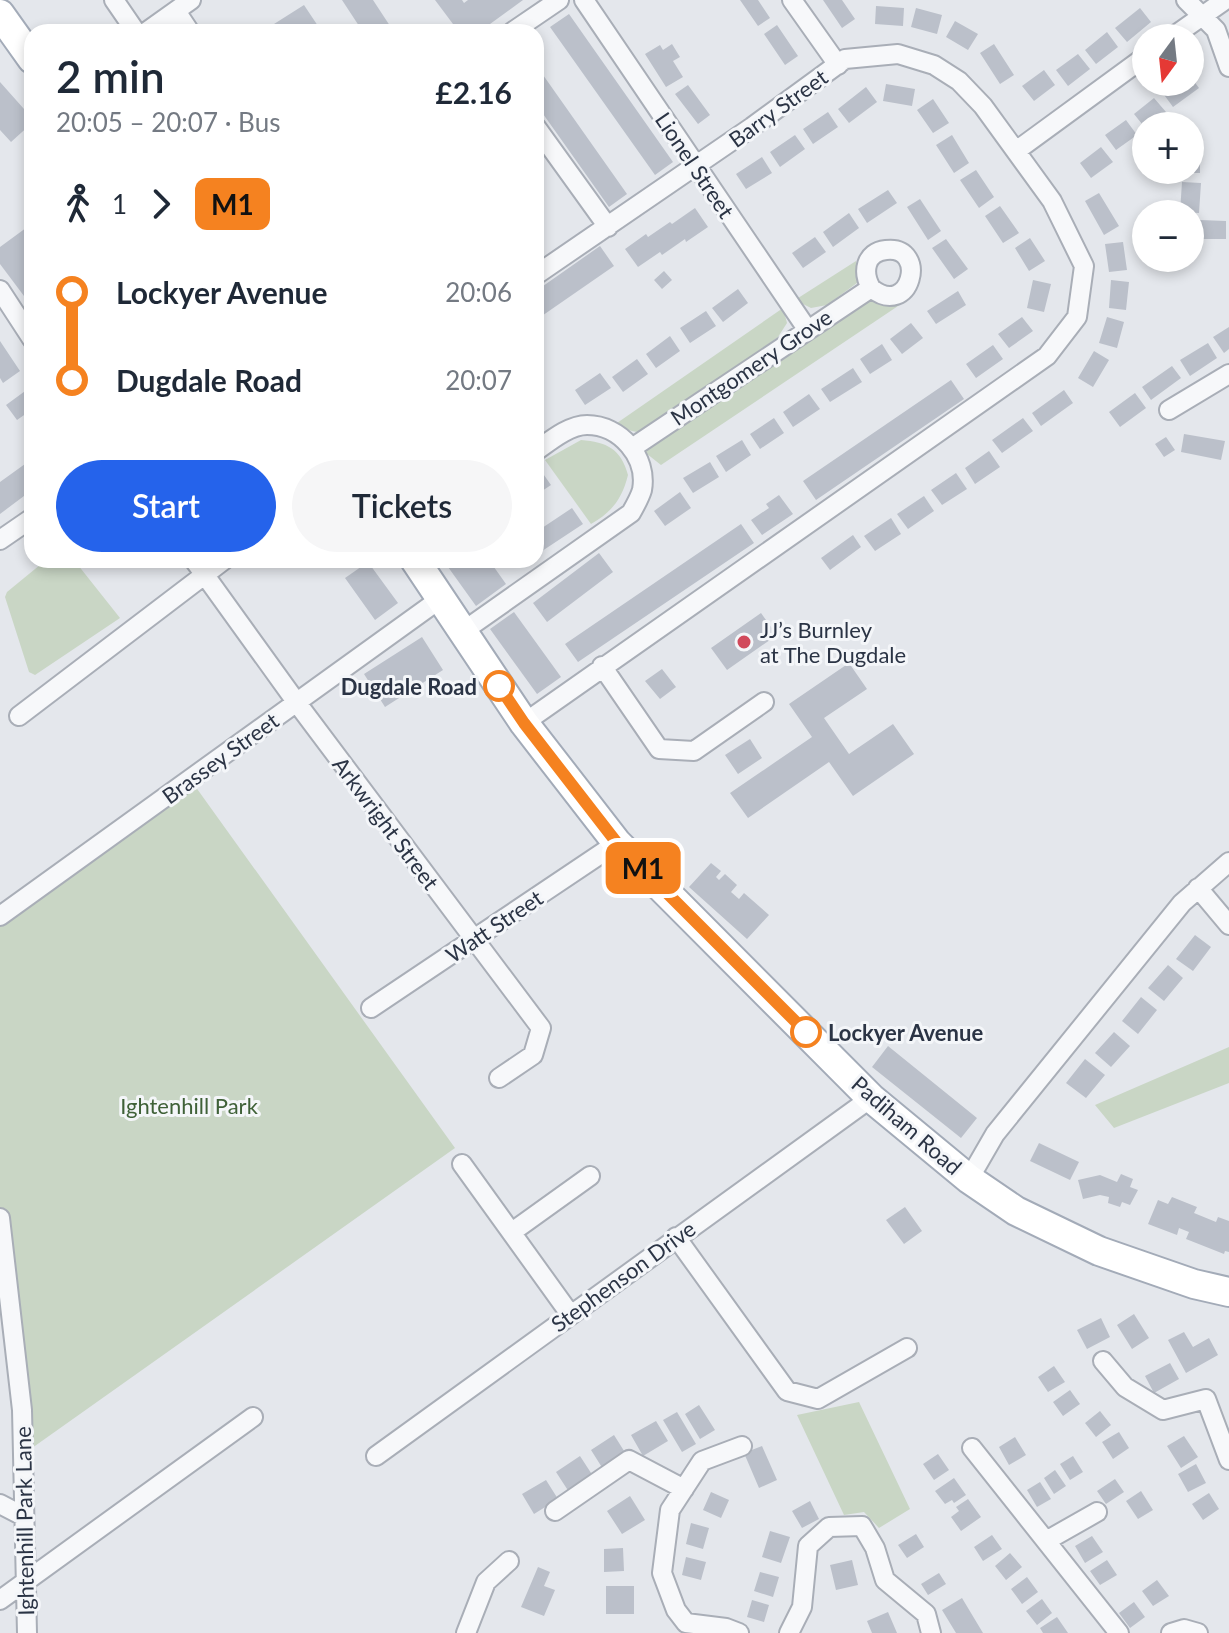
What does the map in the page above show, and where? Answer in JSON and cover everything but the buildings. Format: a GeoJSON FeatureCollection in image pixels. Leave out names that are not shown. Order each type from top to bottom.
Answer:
{"type":"FeatureCollection","features":[{"type":"Feature","properties":{"kind":"main road"},"geometry":{"type":"LineString","coordinates":[[3,25],[24,50]]}},
{"type":"Feature","properties":{"kind":"main road","name":"Padiham Road"},"geometry":{"type":"LineString","coordinates":[[420,568],[524,723],[617,843],[871,1098],[969,1179],[1016,1211],[1099,1251],[1194,1284],[1229,1292]]}},
{"type":"Feature","properties":{"kind":"street"},"geometry":{"type":"LineString","coordinates":[[114,0],[130,24]]}},
{"type":"Feature","properties":{"kind":"street"},"geometry":{"type":"LineString","coordinates":[[524,24],[559,0]]}},
{"type":"Feature","properties":{"kind":"street","name":"Lionel Street"},"geometry":{"type":"LineString","coordinates":[[584,0],[807,329]]}},
{"type":"Feature","properties":{"kind":"street"},"geometry":{"type":"LineString","coordinates":[[792,0],[838,65]]}},
{"type":"Feature","properties":{"kind":"street"},"geometry":{"type":"LineString","coordinates":[[1186,0],[1216,30],[1229,67]]}},
{"type":"Feature","properties":{"kind":"street"},"geometry":{"type":"LineString","coordinates":[[1190,24],[1225,0]]}},
{"type":"Feature","properties":{"kind":"street"},"geometry":{"type":"LineString","coordinates":[[157,24],[184,5]]}},
{"type":"Feature","properties":{"kind":"street","name":"Barry Street"},"geometry":{"type":"LineString","coordinates":[[544,270],[845,59],[898,54],[934,65],[959,81],[983,106],[1016,151]]}},
{"type":"Feature","properties":{"kind":"street"},"geometry":{"type":"LineString","coordinates":[[524,723],[1047,356],[1077,317],[1084,266],[1052,201],[1016,151],[1132,66]]}},
{"type":"Feature","properties":{"kind":"street"},"geometry":{"type":"LineString","coordinates":[[544,145],[608,227]]}},
{"type":"Feature","properties":{"kind":"street","name":"Montgomery Grove"},"geometry":{"type":"LineString","coordinates":[[632,448],[871,288]]}},
{"type":"Feature","properties":{"kind":"street"},"geometry":{"type":"LineString","coordinates":[[0,290],[24,327]]}},
{"type":"Feature","properties":{"kind":"street"},"geometry":{"type":"LineString","coordinates":[[1169,410],[1226,383]]}},
{"type":"Feature","properties":{"kind":"street"},"geometry":{"type":"LineString","coordinates":[[462,632],[631,513],[642,489],[639,461],[632,448],[616,432],[586,425],[559,434],[544,445]]}},
{"type":"Feature","properties":{"kind":"street"},"geometry":{"type":"LineString","coordinates":[[0,540],[24,524]]}},
{"type":"Feature","properties":{"kind":"street"},"geometry":{"type":"LineString","coordinates":[[19,716],[199,568]]}},
{"type":"Feature","properties":{"kind":"street","name":"Arkwright Street"},"geometry":{"type":"LineString","coordinates":[[201,568],[297,703],[541,1028],[533,1055],[499,1078]]}},
{"type":"Feature","properties":{"kind":"street","name":"Brassey Street"},"geometry":{"type":"LineString","coordinates":[[0,916],[440,599]]}},
{"type":"Feature","properties":{"kind":"street"},"geometry":{"type":"LineString","coordinates":[[602,666],[659,749],[694,751],[764,702]]}},
{"type":"Feature","properties":{"kind":"street","name":"Watt Street"},"geometry":{"type":"LineString","coordinates":[[371,1008],[617,843]]}},
{"type":"Feature","properties":{"kind":"street"},"geometry":{"type":"LineString","coordinates":[[969,1179],[995,1134],[1182,903],[1229,862]]}},
{"type":"Feature","properties":{"kind":"street"},"geometry":{"type":"LineString","coordinates":[[1198,888],[1229,925]]}},
{"type":"Feature","properties":{"kind":"street","name":"Stephenson Drive"},"geometry":{"type":"LineString","coordinates":[[376,1456],[871,1098]]}},
{"type":"Feature","properties":{"kind":"street"},"geometry":{"type":"LineString","coordinates":[[462,1164],[570,1314]]}},
{"type":"Feature","properties":{"kind":"street"},"geometry":{"type":"LineString","coordinates":[[512,1232],[590,1176]]}},
{"type":"Feature","properties":{"kind":"street","name":"Ightenhill Park Lane"},"geometry":{"type":"LineString","coordinates":[[0,1218],[22,1410],[27,1633]]}},
{"type":"Feature","properties":{"kind":"street"},"geometry":{"type":"LineString","coordinates":[[676,1237],[787,1391],[818,1399],[907,1348]]}},
{"type":"Feature","properties":{"kind":"street"},"geometry":{"type":"LineString","coordinates":[[1103,1361],[1125,1387],[1163,1410],[1206,1399],[1229,1460]]}},
{"type":"Feature","properties":{"kind":"street"},"geometry":{"type":"LineString","coordinates":[[0,1600],[253,1417]]}},
{"type":"Feature","properties":{"kind":"street"},"geometry":{"type":"LineString","coordinates":[[739,1633],[726,1628],[680,1628],[662,1573],[670,1510],[702,1461],[742,1446]]}},
{"type":"Feature","properties":{"kind":"street"},"geometry":{"type":"LineString","coordinates":[[972,1448],[1119,1633]]}},
{"type":"Feature","properties":{"kind":"street"},"geometry":{"type":"LineString","coordinates":[[555,1511],[629,1460],[684,1489]]}},
{"type":"Feature","properties":{"kind":"street"},"geometry":{"type":"LineString","coordinates":[[0,1504],[23,1516]]}},
{"type":"Feature","properties":{"kind":"street"},"geometry":{"type":"LineString","coordinates":[[1046,1541],[1097,1512]]}},
{"type":"Feature","properties":{"kind":"street"},"geometry":{"type":"LineString","coordinates":[[789,1633],[802,1607],[808,1546],[829,1527],[862,1526],[875,1548],[885,1580],[926,1614],[931,1633]]}},
{"type":"Feature","properties":{"kind":"street"},"geometry":{"type":"LineString","coordinates":[[466,1633],[486,1582],[509,1561]]}},
{"type":"Feature","properties":{"kind":"street"},"geometry":{"type":"LineString","coordinates":[[1171,1633],[1184,1629],[1198,1633]]}},
{"type":"Feature","properties":{"kind":"green space"},"geometry":{"type":"Polygon","coordinates":[[[856,261],[859,273],[857,283],[827,305],[811,308],[795,300],[856,261]]]}},
{"type":"Feature","properties":{"kind":"green space"},"geometry":{"type":"Polygon","coordinates":[[[865,301],[892,304],[904,302],[661,465],[642,450],[865,301]]]}},
{"type":"Feature","properties":{"kind":"green space"},"geometry":{"type":"Polygon","coordinates":[[[783,308],[787,323],[778,337],[646,431],[631,431],[617,423],[783,308]]]}},
{"type":"Feature","properties":{"kind":"green space"},"geometry":{"type":"Polygon","coordinates":[[[581,440],[612,448],[628,475],[615,504],[591,524],[545,460],[581,440]]]}},
{"type":"Feature","properties":{"kind":"green space"},"geometry":{"type":"Polygon","coordinates":[[[36,568],[80,568],[120,618],[35,675],[29,672],[5,597],[36,568]]]}},
{"type":"Feature","properties":{"kind":"green space","name":"Ightenhill Park"},"geometry":{"type":"Polygon","coordinates":[[[190,779],[455,1148],[25,1453],[0,1246],[0,916],[190,779]]]}},
{"type":"Feature","properties":{"kind":"green space"},"geometry":{"type":"Polygon","coordinates":[[[1229,1047],[1229,1083],[1114,1128],[1095,1105],[1229,1047]]]}},
{"type":"Feature","properties":{"kind":"green space"},"geometry":{"type":"Polygon","coordinates":[[[859,1402],[910,1509],[879,1528],[864,1512],[844,1515],[797,1415],[859,1402]]]}},
{"type":"Feature","properties":{"kind":"bus line","name":"M1"},"geometry":{"type":"LineString","coordinates":[[499,686],[617,843],[806,1032]]}},
{"type":"Feature","properties":{"kind":"place","name":"JJ’s Burnley at The Dugdale"},"geometry":{"type":"Point","coordinates":[744,642]}},
{"type":"Feature","properties":{"kind":"place","name":"Dugdale Road"},"geometry":{"type":"Point","coordinates":[499,686]}},
{"type":"Feature","properties":{"kind":"place","name":"Lockyer Avenue"},"geometry":{"type":"Point","coordinates":[806,1032]}}]}
